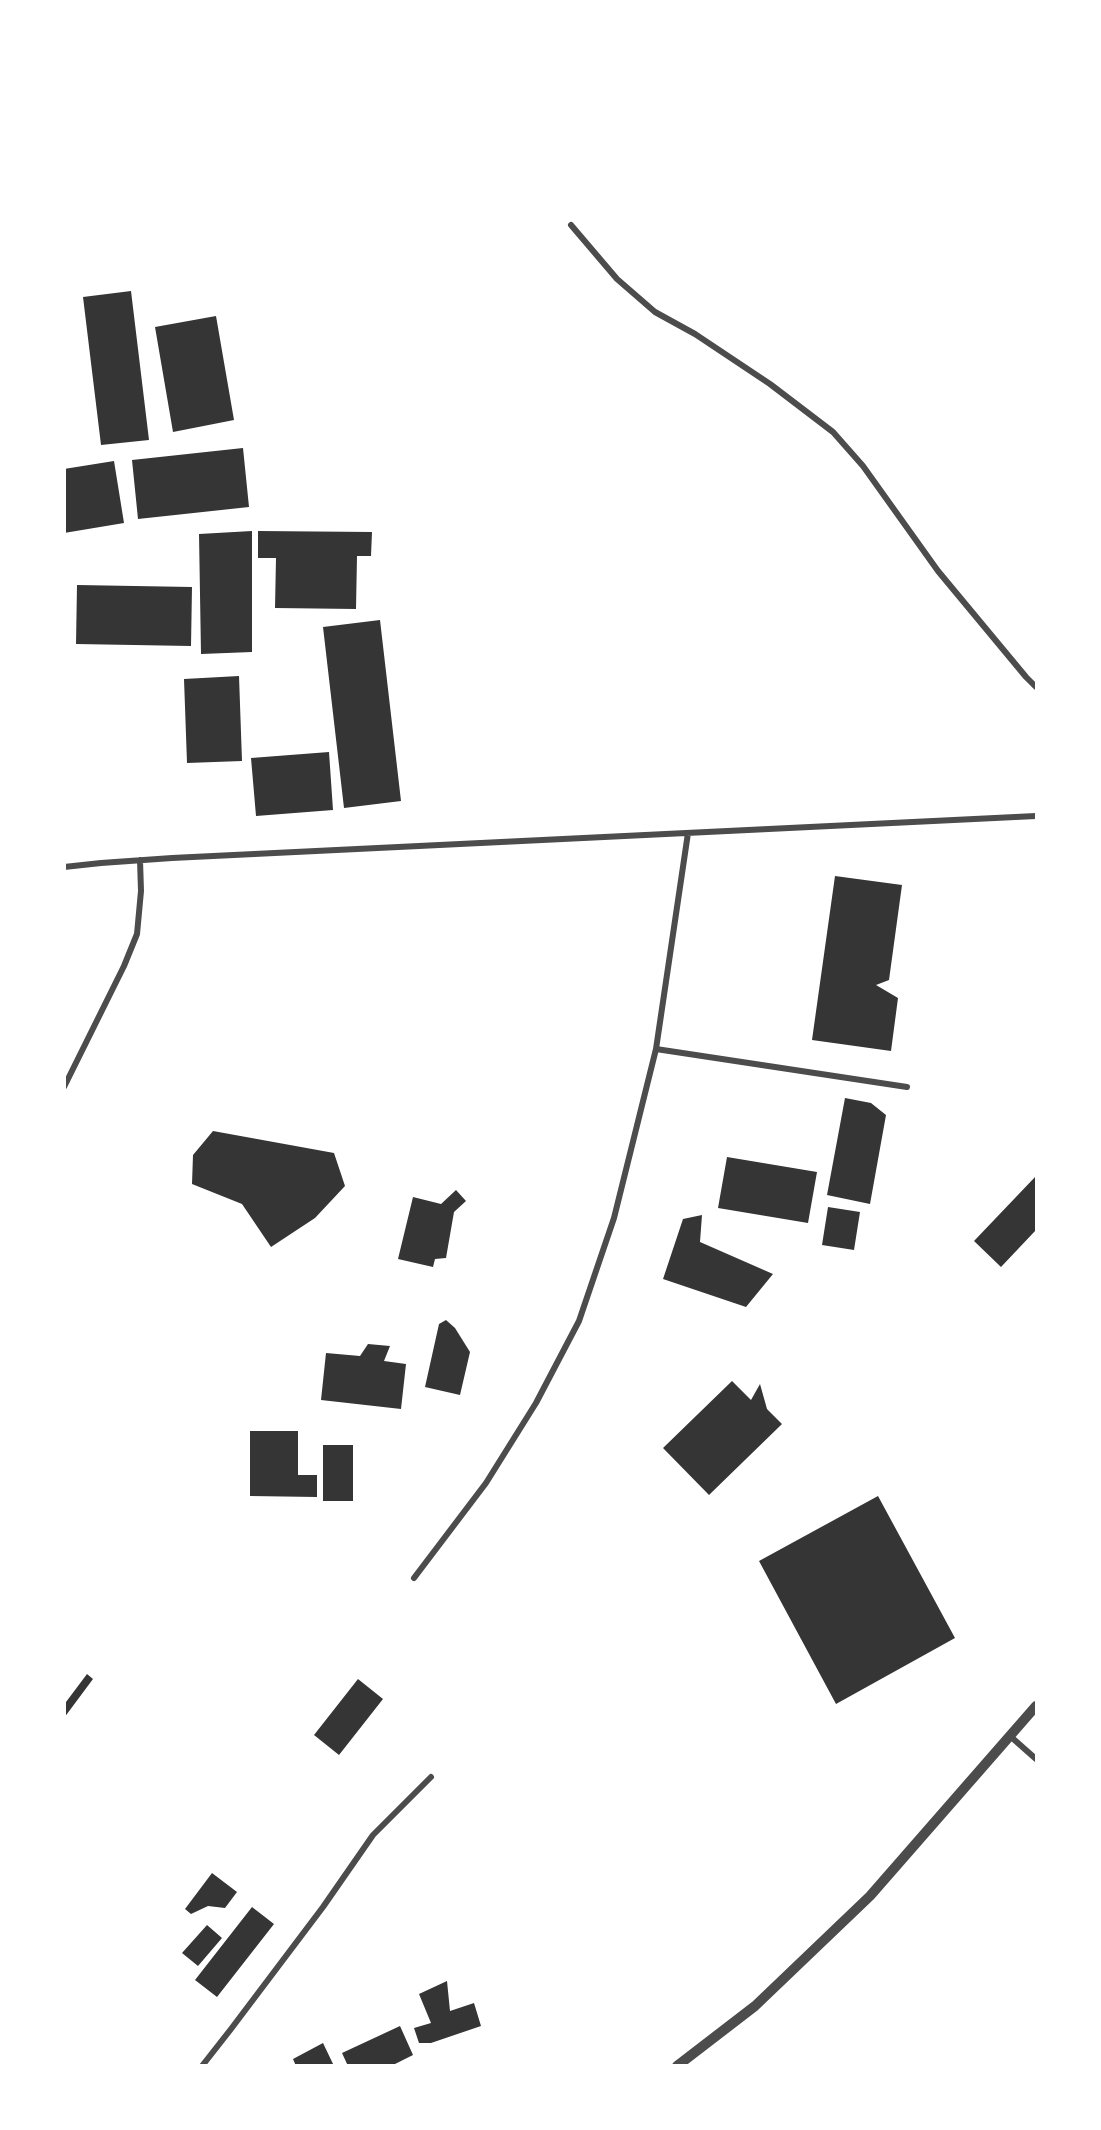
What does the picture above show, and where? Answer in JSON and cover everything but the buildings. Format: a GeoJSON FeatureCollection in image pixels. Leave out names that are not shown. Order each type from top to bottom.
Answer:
{"type":"FeatureCollection","features":[{"type":"Feature","properties":{"kind":"street"},"geometry":{"type":"LineString","coordinates":[[571,225],[617,279],[655,312],[695,334],[833,432],[863,466],[938,571],[1026,678],[1036,687]]}},
{"type":"Feature","properties":{"kind":"street"},"geometry":{"type":"LineString","coordinates":[[64,867],[140,860],[1036,816]]}},
{"type":"Feature","properties":{"kind":"street"},"geometry":{"type":"LineString","coordinates":[[414,1578],[486,1483],[536,1403],[579,1321],[614,1218],[656,1049],[688,833]]}},
{"type":"Feature","properties":{"kind":"street"},"geometry":{"type":"LineString","coordinates":[[64,1087],[124,966],[136,934],[141,891],[140,860]]}},
{"type":"Feature","properties":{"kind":"street"},"geometry":{"type":"LineString","coordinates":[[656,1049],[907,1087]]}},
{"type":"Feature","properties":{"kind":"street"},"geometry":{"type":"LineString","coordinates":[[677,2066],[755,2007],[870,1896],[1036,1706]]}},
{"type":"Feature","properties":{"kind":"street"},"geometry":{"type":"LineString","coordinates":[[1010,1736],[1036,1759]]}},
{"type":"Feature","properties":{"kind":"street"},"geometry":{"type":"LineString","coordinates":[[202,2066],[323,1907],[373,1835],[431,1777]]}}]}
